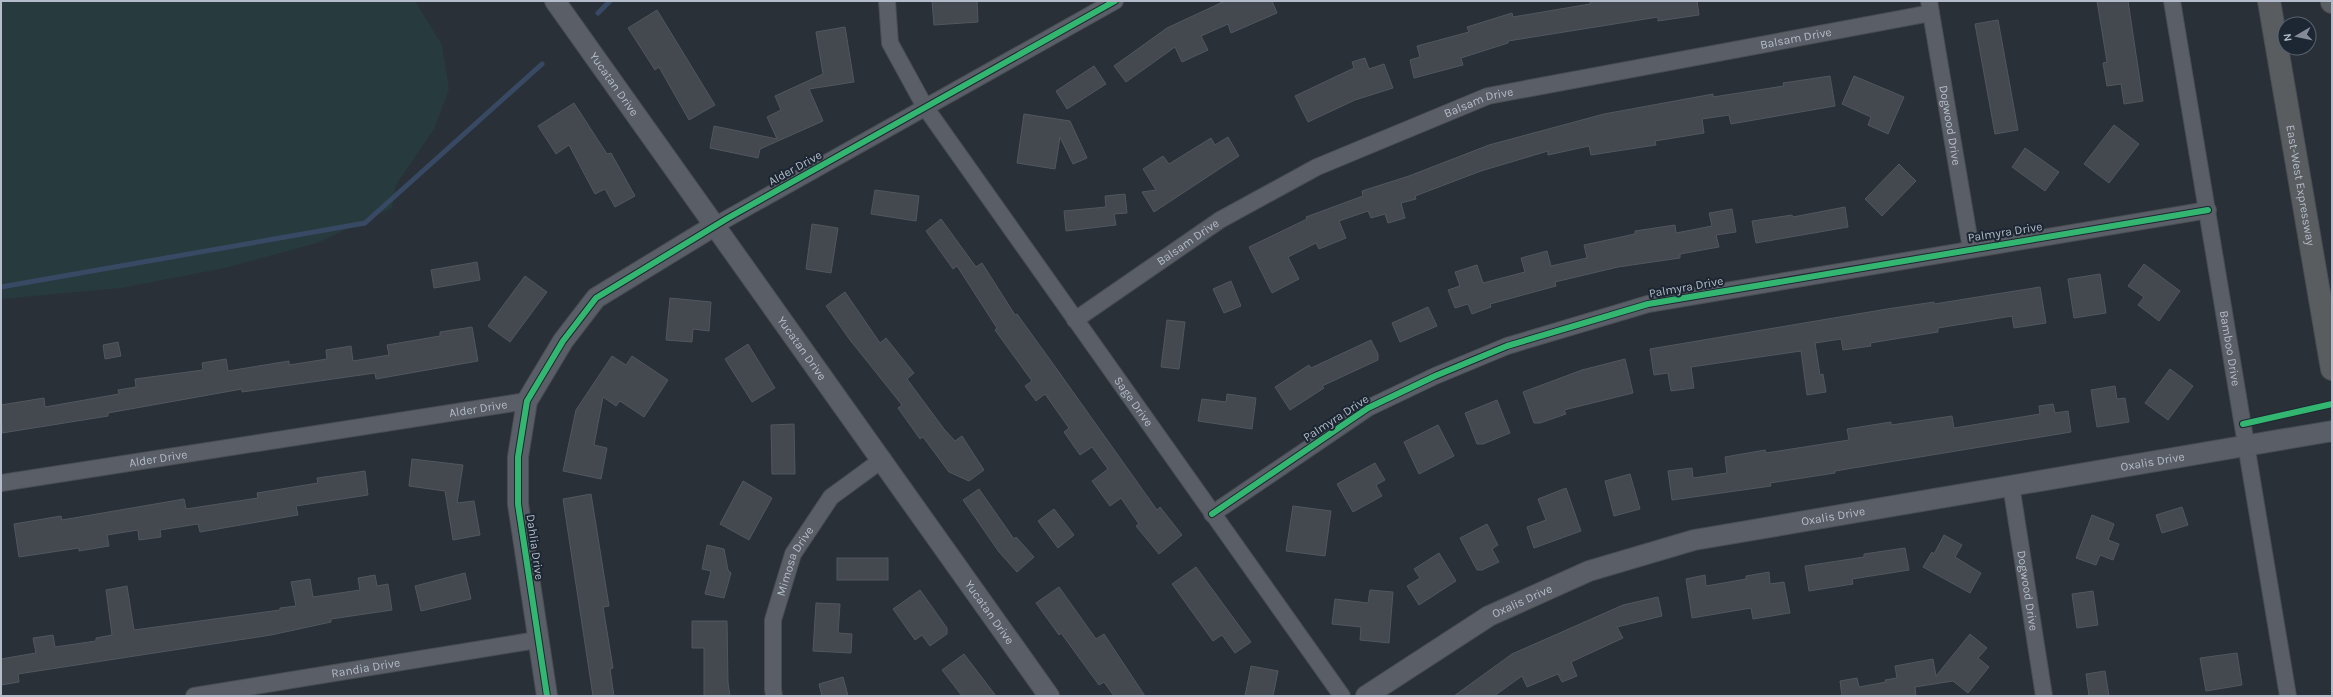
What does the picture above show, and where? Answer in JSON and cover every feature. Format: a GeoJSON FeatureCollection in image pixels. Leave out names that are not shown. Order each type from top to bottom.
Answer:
{"type":"FeatureCollection","features":[{"type":"Feature","properties":{"kind":"highway","name":"East-West Expressway"},"geometry":{"type":"LineString","coordinates":[[2269,1],[2332,369]]}},
{"type":"Feature","properties":{"kind":"street","name":"Yucatan Drive"},"geometry":{"type":"LineString","coordinates":[[555,1],[714,226],[883,459],[1049,696]]}},
{"type":"Feature","properties":{"kind":"street","name":"Sage Drive"},"geometry":{"type":"LineString","coordinates":[[887,1],[890,43],[925,107],[1342,696]]}},
{"type":"Feature","properties":{"kind":"street","name":"Alder Drive"},"geometry":{"type":"LineString","coordinates":[[1,483],[527,401],[563,341],[596,298],[714,226],[1115,1]]}},
{"type":"Feature","properties":{"kind":"street","name":"Bamboo Drive"},"geometry":{"type":"LineString","coordinates":[[2172,1],[2288,696]]}},
{"type":"Feature","properties":{"kind":"street","name":"Dogwood Drive"},"geometry":{"type":"LineString","coordinates":[[1930,7],[1971,249]]}},
{"type":"Feature","properties":{"kind":"street","name":"Balsam Drive"},"geometry":{"type":"LineString","coordinates":[[1075,320],[1220,220],[1317,167],[1488,96],[1930,7]]}},
{"type":"Feature","properties":{"kind":"street","name":"Palmyra Drive"},"geometry":{"type":"LineString","coordinates":[[1212,514],[1368,408],[1435,376],[1507,346],[1648,304],[2208,210]]}},
{"type":"Feature","properties":{"kind":"street","name":"Dahlia Drive"},"geometry":{"type":"LineString","coordinates":[[527,401],[518,457],[518,504],[537,640],[547,696]]}},
{"type":"Feature","properties":{"kind":"street","name":"Oxalis Drive"},"geometry":{"type":"LineString","coordinates":[[1366,696],[1489,616],[1589,571],[1694,540],[2332,431]]}},
{"type":"Feature","properties":{"kind":"street","name":"Mimosa Drive"},"geometry":{"type":"LineString","coordinates":[[774,696],[772,689],[773,620],[794,554],[831,497],[883,459]]}},
{"type":"Feature","properties":{"kind":"street","name":"Dogwood Drive"},"geometry":{"type":"LineString","coordinates":[[2011,486],[2044,696]]}},
{"type":"Feature","properties":{"kind":"street","name":"Randia Drive"},"geometry":{"type":"LineString","coordinates":[[194,696],[537,640]]}},
{"type":"Feature","properties":{"kind":"green space"},"geometry":{"type":"Polygon","coordinates":[[[1,1],[415,1],[442,45],[449,89],[434,129],[396,185],[392,208],[317,243],[225,268],[121,288],[1,299],[1,1]]]}},
{"type":"Feature","properties":{"kind":"building"},"geometry":{"type":"Polygon","coordinates":[[[932,1],[977,1],[978,22],[934,25],[932,1]]]}},
{"type":"Feature","properties":{"kind":"building"},"geometry":{"type":"Polygon","coordinates":[[[1225,1],[1272,1],[1277,13],[1231,33],[1228,24],[1201,36],[1208,50],[1182,62],[1175,47],[1126,82],[1114,66],[1167,28],[1225,1]]]}},
{"type":"Feature","properties":{"kind":"building"},"geometry":{"type":"Polygon","coordinates":[[[1590,1],[1697,1],[1699,15],[1658,21],[1658,17],[1508,41],[1508,43],[1461,58],[1463,65],[1414,78],[1410,60],[1420,57],[1417,46],[1469,32],[1467,27],[1512,13],[1513,17],[1590,4],[1590,1]]]}},
{"type":"Feature","properties":{"kind":"building"},"geometry":{"type":"Polygon","coordinates":[[[2097,1],[2128,1],[2143,101],[2124,104],[2121,84],[2107,86],[2103,63],[2107,62],[2097,1]]]}},
{"type":"Feature","properties":{"kind":"building"},"geometry":{"type":"Polygon","coordinates":[[[657,10],[715,105],[689,120],[659,67],[655,70],[628,28],[657,10]]]}},
{"type":"Feature","properties":{"kind":"building"},"geometry":{"type":"Polygon","coordinates":[[[1998,20],[2018,130],[1995,134],[1975,24],[1998,20]]]}},
{"type":"Feature","properties":{"kind":"building"},"geometry":{"type":"Polygon","coordinates":[[[845,27],[854,82],[809,89],[823,121],[760,149],[758,158],[710,148],[714,126],[777,139],[767,117],[781,110],[775,96],[823,74],[816,32],[845,27]]]}},
{"type":"Feature","properties":{"kind":"building"},"geometry":{"type":"Polygon","coordinates":[[[1365,58],[1369,69],[1384,64],[1393,88],[1355,100],[1308,122],[1295,96],[1354,68],[1352,62],[1365,58]]]}},
{"type":"Feature","properties":{"kind":"building"},"geometry":{"type":"Polygon","coordinates":[[[1094,66],[1106,84],[1067,109],[1056,91],[1094,66]]]}},
{"type":"Feature","properties":{"kind":"building"},"geometry":{"type":"Polygon","coordinates":[[[1830,76],[1835,106],[1731,124],[1729,115],[1702,119],[1704,133],[1655,141],[1656,145],[1591,155],[1589,146],[1548,155],[1548,151],[1481,171],[1415,196],[1416,199],[1401,203],[1405,218],[1388,223],[1385,214],[1371,218],[1368,211],[1339,221],[1346,238],[1319,249],[1316,243],[1288,257],[1299,279],[1272,293],[1249,247],[1307,219],[1306,217],[1363,196],[1362,191],[1409,176],[1489,145],[1604,114],[1713,94],[1713,97],[1784,86],[1783,83],[1830,76]]]}},
{"type":"Feature","properties":{"kind":"building"},"geometry":{"type":"Polygon","coordinates":[[[1854,76],[1904,97],[1888,134],[1868,125],[1871,117],[1842,104],[1854,76]]]}},
{"type":"Feature","properties":{"kind":"building"},"geometry":{"type":"Polygon","coordinates":[[[574,103],[607,154],[611,153],[635,196],[615,207],[605,189],[595,194],[569,145],[556,154],[538,126],[574,103]]]}},
{"type":"Feature","properties":{"kind":"building"},"geometry":{"type":"Polygon","coordinates":[[[1024,114],[1070,121],[1087,158],[1073,164],[1060,137],[1055,169],[1017,163],[1024,114]]]}},
{"type":"Feature","properties":{"kind":"building"},"geometry":{"type":"Polygon","coordinates":[[[2114,125],[2139,144],[2109,183],[2084,164],[2114,125]]]}},
{"type":"Feature","properties":{"kind":"building"},"geometry":{"type":"Polygon","coordinates":[[[1228,137],[1239,156],[1154,212],[1142,192],[1156,190],[1143,169],[1163,156],[1169,164],[1211,138],[1215,145],[1228,137]]]}},
{"type":"Feature","properties":{"kind":"building"},"geometry":{"type":"Polygon","coordinates":[[[2025,148],[2059,172],[2045,191],[2012,167],[2025,148]]]}},
{"type":"Feature","properties":{"kind":"building"},"geometry":{"type":"Polygon","coordinates":[[[1899,164],[1916,181],[1882,216],[1865,199],[1899,164]]]}},
{"type":"Feature","properties":{"kind":"building"},"geometry":{"type":"Polygon","coordinates":[[[875,190],[919,196],[916,221],[871,214],[875,190]]]}},
{"type":"Feature","properties":{"kind":"building"},"geometry":{"type":"Polygon","coordinates":[[[1125,194],[1127,213],[1114,214],[1116,225],[1066,231],[1064,211],[1106,207],[1105,196],[1125,194]]]}},
{"type":"Feature","properties":{"kind":"building"},"geometry":{"type":"Polygon","coordinates":[[[1845,207],[1848,227],[1756,243],[1752,221],[1792,215],[1793,217],[1845,207]]]}},
{"type":"Feature","properties":{"kind":"building"},"geometry":{"type":"Polygon","coordinates":[[[1732,209],[1736,232],[1716,235],[1719,247],[1680,254],[1680,258],[1618,267],[1555,282],[1556,286],[1490,304],[1491,307],[1472,314],[1468,304],[1455,308],[1448,290],[1460,286],[1455,272],[1477,265],[1483,283],[1525,272],[1521,258],[1547,251],[1551,266],[1587,258],[1584,245],[1635,234],[1635,231],[1675,225],[1676,233],[1712,226],[1709,213],[1732,209]]]}},
{"type":"Feature","properties":{"kind":"building"},"geometry":{"type":"Polygon","coordinates":[[[941,219],[976,267],[982,263],[1015,315],[1017,314],[1157,510],[1160,507],[1182,535],[1159,554],[1136,526],[1139,524],[1121,498],[1110,506],[1092,481],[1108,469],[1092,447],[1080,455],[1064,432],[1069,428],[1045,394],[1036,401],[1025,386],[1032,381],[995,330],[997,328],[957,266],[953,269],[926,231],[941,219]]]}},
{"type":"Feature","properties":{"kind":"building"},"geometry":{"type":"Polygon","coordinates":[[[812,224],[838,228],[831,273],[806,269],[812,224]]]}},
{"type":"Feature","properties":{"kind":"building"},"geometry":{"type":"Polygon","coordinates":[[[477,262],[480,280],[434,288],[431,270],[477,262]]]}},
{"type":"Feature","properties":{"kind":"building"},"geometry":{"type":"Polygon","coordinates":[[[2144,264],[2180,291],[2159,321],[2138,305],[2144,297],[2128,286],[2144,264]]]}},
{"type":"Feature","properties":{"kind":"building"},"geometry":{"type":"Polygon","coordinates":[[[2100,274],[2106,313],[2074,318],[2068,279],[2100,274]]]}},
{"type":"Feature","properties":{"kind":"building"},"geometry":{"type":"Polygon","coordinates":[[[525,276],[547,292],[510,342],[488,326],[525,276]]]}},
{"type":"Feature","properties":{"kind":"building"},"geometry":{"type":"Polygon","coordinates":[[[1231,281],[1241,306],[1224,313],[1213,289],[1231,281]]]}},
{"type":"Feature","properties":{"kind":"building"},"geometry":{"type":"Polygon","coordinates":[[[2040,287],[2046,323],[2014,328],[2012,316],[1938,328],[1938,332],[1870,343],[1871,346],[1843,350],[1841,339],[1815,343],[1820,375],[1823,374],[1826,392],[1807,395],[1801,351],[1691,367],[1694,388],[1671,391],[1668,373],[1654,375],[1650,349],[1887,309],[1934,302],[1934,304],[2040,287]]]}},
{"type":"Feature","properties":{"kind":"building"},"geometry":{"type":"Polygon","coordinates":[[[845,292],[880,343],[886,338],[914,373],[907,379],[944,429],[955,441],[962,436],[984,470],[969,481],[949,472],[923,437],[920,439],[898,408],[902,405],[850,340],[826,306],[845,292]]]}},
{"type":"Feature","properties":{"kind":"building"},"geometry":{"type":"Polygon","coordinates":[[[670,298],[711,302],[709,331],[693,329],[692,342],[666,340],[670,298]]]}},
{"type":"Feature","properties":{"kind":"building"},"geometry":{"type":"Polygon","coordinates":[[[1428,307],[1437,326],[1400,342],[1392,323],[1428,307]]]}},
{"type":"Feature","properties":{"kind":"building"},"geometry":{"type":"Polygon","coordinates":[[[1167,320],[1185,322],[1179,369],[1161,367],[1167,320]]]}},
{"type":"Feature","properties":{"kind":"building"},"geometry":{"type":"Polygon","coordinates":[[[472,327],[478,361],[376,379],[375,373],[242,392],[242,389],[108,413],[108,416],[2,433],[1,405],[44,398],[45,407],[119,394],[118,390],[136,387],[135,379],[203,370],[202,363],[226,359],[228,371],[289,361],[289,365],[327,359],[326,350],[351,346],[353,361],[389,355],[387,345],[440,336],[440,332],[472,327]]]}},
{"type":"Feature","properties":{"kind":"building"},"geometry":{"type":"Polygon","coordinates":[[[1371,340],[1378,354],[1378,360],[1322,386],[1324,388],[1290,410],[1275,387],[1309,365],[1311,368],[1371,340]]]}},
{"type":"Feature","properties":{"kind":"building"},"geometry":{"type":"Polygon","coordinates":[[[118,342],[121,356],[105,359],[103,345],[118,342]]]}},
{"type":"Feature","properties":{"kind":"building"},"geometry":{"type":"Polygon","coordinates":[[[748,344],[775,388],[752,402],[725,359],[748,344]]]}},
{"type":"Feature","properties":{"kind":"building"},"geometry":{"type":"Polygon","coordinates":[[[612,356],[626,365],[632,356],[668,380],[644,417],[620,401],[616,406],[603,397],[594,445],[607,448],[601,479],[563,471],[576,410],[612,356]]]}},
{"type":"Feature","properties":{"kind":"building"},"geometry":{"type":"Polygon","coordinates":[[[1625,359],[1633,393],[1564,410],[1566,414],[1540,423],[1534,423],[1523,392],[1582,370],[1625,359]]]}},
{"type":"Feature","properties":{"kind":"building"},"geometry":{"type":"Polygon","coordinates":[[[2170,369],[2193,386],[2168,420],[2145,403],[2170,369]]]}},
{"type":"Feature","properties":{"kind":"building"},"geometry":{"type":"Polygon","coordinates":[[[2115,386],[2117,399],[2125,398],[2129,422],[2097,427],[2091,390],[2115,386]]]}},
{"type":"Feature","properties":{"kind":"building"},"geometry":{"type":"Polygon","coordinates":[[[1227,394],[1256,398],[1252,429],[1198,421],[1202,399],[1226,402],[1227,394]]]}},
{"type":"Feature","properties":{"kind":"building"},"geometry":{"type":"Polygon","coordinates":[[[1497,400],[1510,433],[1483,444],[1477,444],[1465,413],[1497,400]]]}},
{"type":"Feature","properties":{"kind":"building"},"geometry":{"type":"Polygon","coordinates":[[[2053,404],[2055,413],[2068,411],[2071,432],[1835,471],[1835,473],[1770,483],[1771,486],[1672,500],[1668,471],[1692,468],[1693,478],[1727,473],[1725,457],[1765,450],[1766,453],[1849,440],[1847,429],[1891,422],[1891,425],[1952,416],[1954,428],[2040,414],[2039,406],[2053,404]]]}},
{"type":"Feature","properties":{"kind":"building"},"geometry":{"type":"Polygon","coordinates":[[[794,424],[795,474],[772,474],[771,425],[794,424]]]}},
{"type":"Feature","properties":{"kind":"building"},"geometry":{"type":"Polygon","coordinates":[[[1438,425],[1454,456],[1419,474],[1404,442],[1438,425]]]}},
{"type":"Feature","properties":{"kind":"building"},"geometry":{"type":"Polygon","coordinates":[[[412,459],[463,465],[457,503],[474,501],[480,535],[453,540],[445,491],[409,486],[412,459]]]}},
{"type":"Feature","properties":{"kind":"building"},"geometry":{"type":"Polygon","coordinates":[[[1375,463],[1385,480],[1376,485],[1382,496],[1353,512],[1337,484],[1375,463]]]}},
{"type":"Feature","properties":{"kind":"building"},"geometry":{"type":"Polygon","coordinates":[[[365,471],[368,495],[296,506],[298,515],[200,532],[198,524],[160,530],[161,537],[139,540],[138,530],[107,535],[109,546],[79,551],[79,548],[19,557],[14,524],[61,516],[62,520],[184,499],[186,509],[258,498],[257,493],[318,483],[317,478],[365,471]]]}},
{"type":"Feature","properties":{"kind":"building"},"geometry":{"type":"Polygon","coordinates":[[[1630,474],[1640,509],[1614,516],[1605,481],[1630,474]]]}},
{"type":"Feature","properties":{"kind":"building"},"geometry":{"type":"Polygon","coordinates":[[[743,481],[772,498],[749,540],[720,524],[743,481]]]}},
{"type":"Feature","properties":{"kind":"building"},"geometry":{"type":"Polygon","coordinates":[[[1566,488],[1581,531],[1534,548],[1527,527],[1546,520],[1538,499],[1566,488]]]}},
{"type":"Feature","properties":{"kind":"building"},"geometry":{"type":"Polygon","coordinates":[[[979,489],[1014,539],[1016,537],[1034,557],[1017,572],[999,552],[963,500],[979,489]]]}},
{"type":"Feature","properties":{"kind":"building"},"geometry":{"type":"Polygon","coordinates":[[[591,494],[609,606],[603,607],[613,668],[610,669],[614,696],[593,696],[563,499],[591,494]]]}},
{"type":"Feature","properties":{"kind":"building"},"geometry":{"type":"Polygon","coordinates":[[[1293,506],[1331,511],[1325,556],[1286,551],[1293,506]]]}},
{"type":"Feature","properties":{"kind":"building"},"geometry":{"type":"Polygon","coordinates":[[[2182,507],[2188,525],[2162,533],[2156,515],[2182,507]]]}},
{"type":"Feature","properties":{"kind":"building"},"geometry":{"type":"Polygon","coordinates":[[[1054,509],[1074,535],[1058,548],[1038,521],[1054,509]]]}},
{"type":"Feature","properties":{"kind":"building"},"geometry":{"type":"Polygon","coordinates":[[[2092,515],[2114,524],[2108,540],[2119,544],[2113,560],[2100,555],[2096,565],[2076,558],[2092,515]]]}},
{"type":"Feature","properties":{"kind":"building"},"geometry":{"type":"Polygon","coordinates":[[[1487,524],[1498,545],[1492,549],[1499,562],[1482,570],[1477,570],[1460,538],[1487,524]]]}},
{"type":"Feature","properties":{"kind":"building"},"geometry":{"type":"Polygon","coordinates":[[[1944,535],[1962,545],[1955,557],[1981,573],[1970,593],[1923,567],[1932,552],[1934,554],[1944,535]]]}},
{"type":"Feature","properties":{"kind":"building"},"geometry":{"type":"Polygon","coordinates":[[[707,545],[724,549],[728,570],[731,573],[724,598],[705,594],[711,571],[702,569],[707,545]]]}},
{"type":"Feature","properties":{"kind":"building"},"geometry":{"type":"Polygon","coordinates":[[[1905,548],[1909,570],[1852,579],[1853,584],[1809,591],[1805,566],[1864,557],[1864,554],[1905,548]]]}},
{"type":"Feature","properties":{"kind":"building"},"geometry":{"type":"Polygon","coordinates":[[[1439,553],[1456,581],[1419,605],[1407,586],[1420,578],[1414,569],[1439,553]]]}},
{"type":"Feature","properties":{"kind":"building"},"geometry":{"type":"Polygon","coordinates":[[[837,558],[888,558],[888,580],[837,580],[837,558]]]}},
{"type":"Feature","properties":{"kind":"building"},"geometry":{"type":"Polygon","coordinates":[[[1196,567],[1251,642],[1235,653],[1222,635],[1213,641],[1172,584],[1196,567]]]}},
{"type":"Feature","properties":{"kind":"building"},"geometry":{"type":"Polygon","coordinates":[[[1769,572],[1770,584],[1784,582],[1790,613],[1753,619],[1751,608],[1692,618],[1686,579],[1705,575],[1706,586],[1746,579],[1746,576],[1769,572]]]}},
{"type":"Feature","properties":{"kind":"building"},"geometry":{"type":"Polygon","coordinates":[[[465,573],[471,599],[421,611],[415,586],[465,573]]]}},
{"type":"Feature","properties":{"kind":"building"},"geometry":{"type":"Polygon","coordinates":[[[375,575],[377,586],[388,584],[392,610],[331,619],[331,622],[271,635],[18,674],[19,682],[1,685],[1,659],[36,653],[33,638],[53,635],[55,647],[96,641],[96,638],[112,635],[106,590],[127,586],[134,630],[280,610],[280,608],[296,606],[291,582],[310,579],[313,597],[360,590],[358,578],[375,575]]]}},
{"type":"Feature","properties":{"kind":"building"},"geometry":{"type":"Polygon","coordinates":[[[1059,587],[1096,639],[1104,634],[1145,696],[1114,696],[1104,682],[1099,685],[1061,633],[1059,635],[1036,603],[1059,587]]]}},
{"type":"Feature","properties":{"kind":"building"},"geometry":{"type":"Polygon","coordinates":[[[920,590],[947,628],[947,634],[930,646],[922,635],[915,640],[893,609],[920,590]]]}},
{"type":"Feature","properties":{"kind":"building"},"geometry":{"type":"Polygon","coordinates":[[[1370,590],[1393,592],[1389,643],[1360,640],[1361,627],[1332,624],[1335,599],[1368,603],[1370,590]]]}},
{"type":"Feature","properties":{"kind":"building"},"geometry":{"type":"Polygon","coordinates":[[[2093,591],[2098,625],[2077,628],[2072,594],[2093,591]]]}},
{"type":"Feature","properties":{"kind":"building"},"geometry":{"type":"Polygon","coordinates":[[[1658,597],[1662,616],[1617,627],[1623,638],[1571,662],[1577,676],[1562,682],[1558,674],[1527,687],[1522,676],[1494,696],[1454,696],[1512,654],[1623,605],[1658,597]]]}},
{"type":"Feature","properties":{"kind":"building"},"geometry":{"type":"Polygon","coordinates":[[[816,603],[840,604],[838,633],[852,634],[851,653],[813,651],[816,603]]]}},
{"type":"Feature","properties":{"kind":"building"},"geometry":{"type":"Polygon","coordinates":[[[692,621],[727,621],[728,683],[730,696],[704,696],[704,648],[692,648],[692,621]]]}},
{"type":"Feature","properties":{"kind":"building"},"geometry":{"type":"Polygon","coordinates":[[[1970,634],[1987,648],[1978,658],[1989,667],[1968,693],[1953,681],[1915,687],[1916,696],[1842,696],[1840,681],[1857,678],[1859,687],[1886,682],[1885,680],[1897,678],[1895,666],[1933,659],[1936,676],[1970,634]]]}},
{"type":"Feature","properties":{"kind":"building"},"geometry":{"type":"Polygon","coordinates":[[[2237,653],[2242,685],[2206,691],[2200,658],[2237,653]]]}},
{"type":"Feature","properties":{"kind":"building"},"geometry":{"type":"Polygon","coordinates":[[[964,654],[996,696],[962,696],[942,670],[964,654]]]}},
{"type":"Feature","properties":{"kind":"building"},"geometry":{"type":"Polygon","coordinates":[[[1251,666],[1278,671],[1273,696],[1245,696],[1251,666]]]}},
{"type":"Feature","properties":{"kind":"building"},"geometry":{"type":"Polygon","coordinates":[[[2105,671],[2109,696],[2089,696],[2086,674],[2105,671]]]}},
{"type":"Feature","properties":{"kind":"building"},"geometry":{"type":"Polygon","coordinates":[[[843,677],[848,696],[822,696],[819,684],[843,677]]]}},
{"type":"Feature","properties":{"kind":"waterway"},"geometry":{"type":"LineString","coordinates":[[598,13],[610,1]]}},
{"type":"Feature","properties":{"kind":"waterway"},"geometry":{"type":"LineString","coordinates":[[1,287],[365,223],[542,64]]}},
{"type":"Feature","properties":{"kind":"cycle path"},"geometry":{"type":"LineString","coordinates":[[547,696],[518,504],[518,457],[527,401],[563,341],[596,298],[728,218],[1115,1]]}},
{"type":"Feature","properties":{"kind":"cycle path"},"geometry":{"type":"LineString","coordinates":[[1212,514],[1368,408],[1435,376],[1507,346],[1648,304],[2208,210]]}},
{"type":"Feature","properties":{"kind":"cycle path"},"geometry":{"type":"LineString","coordinates":[[2243,424],[2332,404]]}}]}
